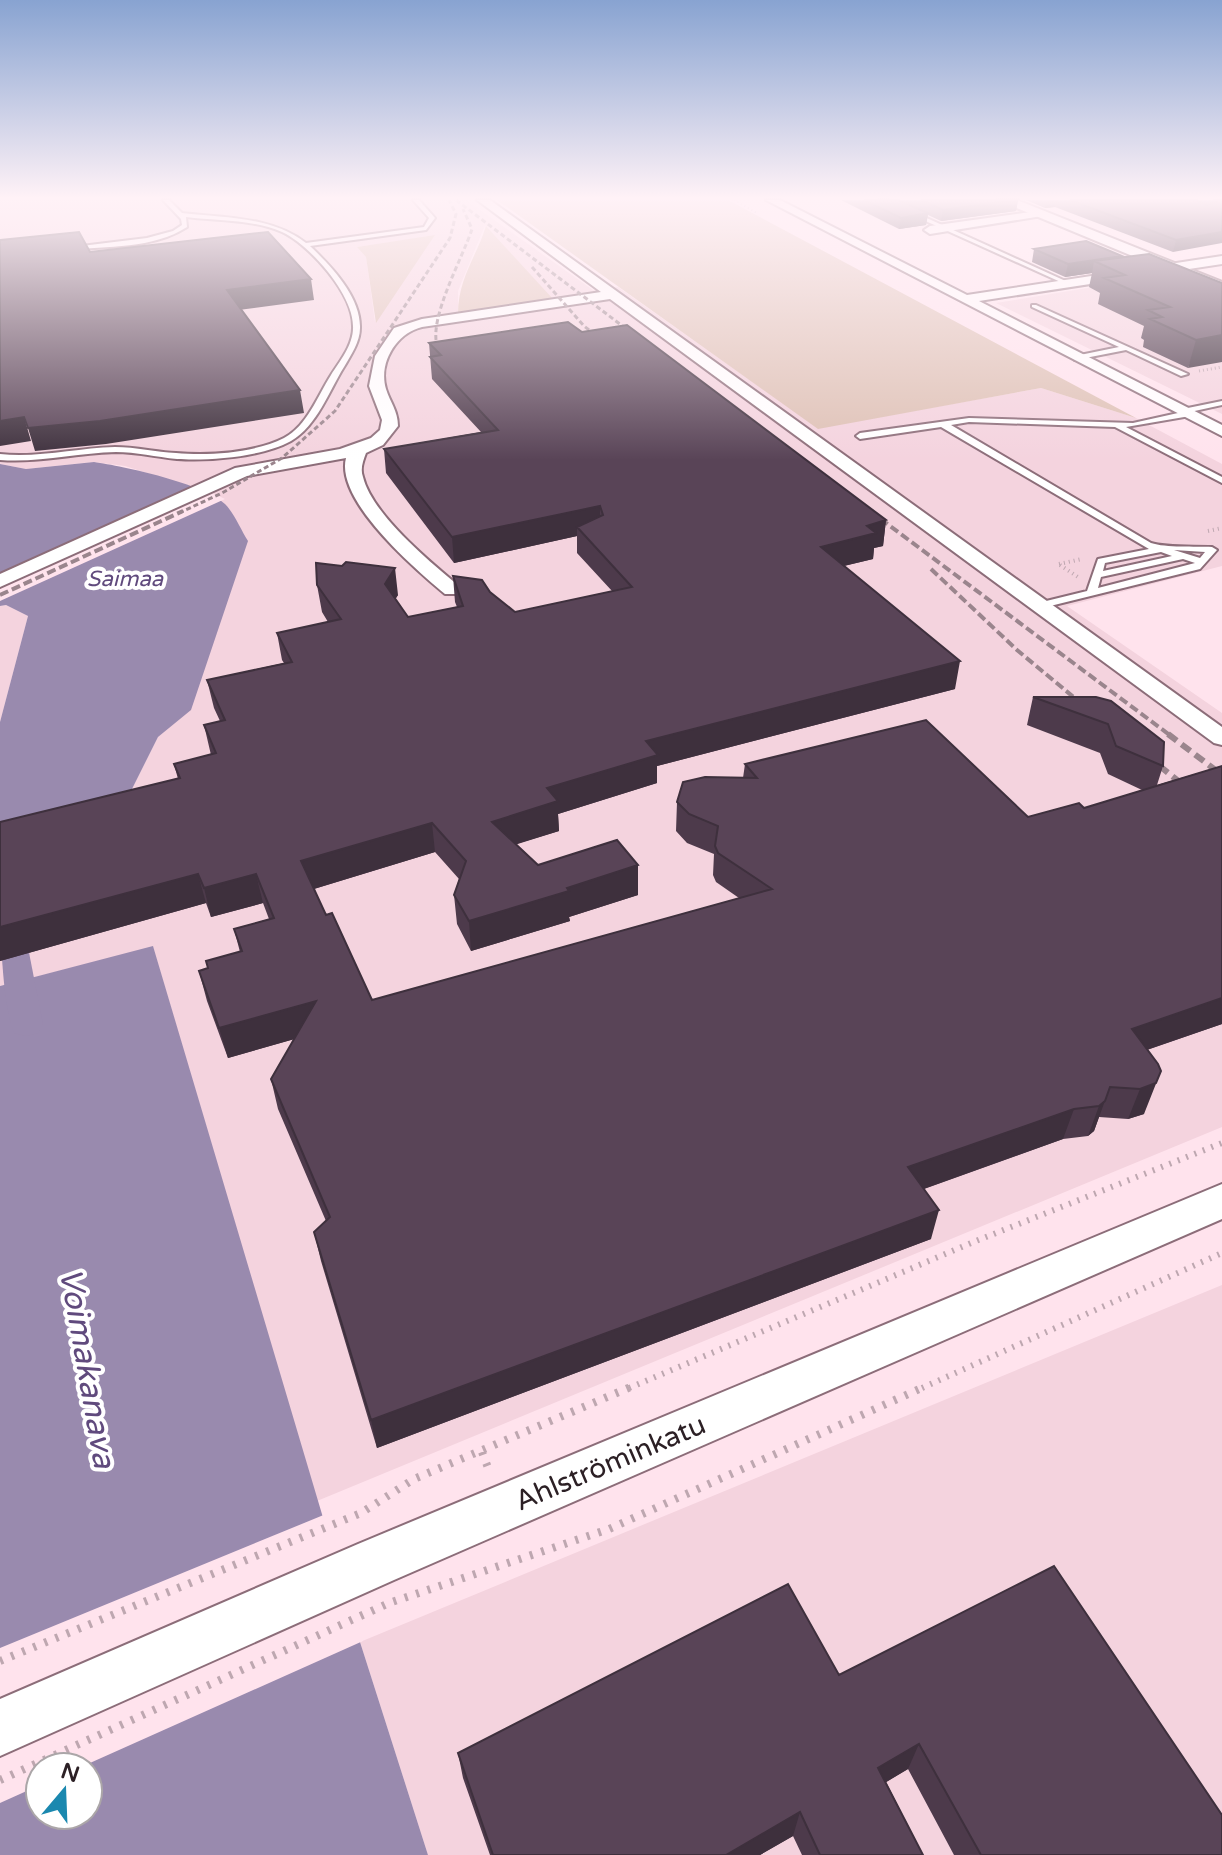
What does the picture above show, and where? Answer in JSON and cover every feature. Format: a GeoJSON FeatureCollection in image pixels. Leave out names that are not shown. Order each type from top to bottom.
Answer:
{"type":"FeatureCollection","features":[{"type":"Feature","properties":{"kind":"street"},"geometry":{"type":"LineString","coordinates":[[600,287],[1222,738]]}},
{"type":"Feature","properties":{"kind":"street"},"geometry":{"type":"LineString","coordinates":[[942,287],[1222,431]]}},
{"type":"Feature","properties":{"kind":"street"},"geometry":{"type":"LineString","coordinates":[[966,299],[1044,287]]}},
{"type":"Feature","properties":{"kind":"street"},"geometry":{"type":"LineString","coordinates":[[0,581],[258,466],[359,449],[387,433],[391,420],[376,379],[382,358],[401,329],[422,323],[611,295]]}},
{"type":"Feature","properties":{"kind":"street"},"geometry":{"type":"LineString","coordinates":[[359,449],[353,461],[354,479],[363,495],[428,572],[452,590]]}},
{"type":"Feature","properties":{"kind":"street","name":"Ahlströminkatu"},"geometry":{"type":"LineString","coordinates":[[0,1728],[375,1559],[1222,1201]]}},
{"type":"Feature","properties":{"kind":"lane"},"geometry":{"type":"LineString","coordinates":[[0,457],[32,459],[111,449],[183,457],[204,456],[284,441],[296,434],[350,352],[357,327],[353,310],[339,287]]}},
{"type":"Feature","properties":{"kind":"lane"},"geometry":{"type":"LineString","coordinates":[[1034,306],[1184,374]]}},
{"type":"Feature","properties":{"kind":"lane"},"geometry":{"type":"LineString","coordinates":[[1078,358],[1126,348]]}},
{"type":"Feature","properties":{"kind":"lane"},"geometry":{"type":"LineString","coordinates":[[860,436],[941,423],[988,421],[1114,425],[1222,403]]}},
{"type":"Feature","properties":{"kind":"lane"},"geometry":{"type":"LineString","coordinates":[[941,423],[1132,536],[1202,562]]}},
{"type":"Feature","properties":{"kind":"lane"},"geometry":{"type":"LineString","coordinates":[[1114,425],[1222,480]]}},
{"type":"Feature","properties":{"kind":"lane"},"geometry":{"type":"LineString","coordinates":[[1092,592],[1101,561],[1161,549],[1217,548]]}},
{"type":"Feature","properties":{"kind":"lane"},"geometry":{"type":"LineString","coordinates":[[1038,606],[1197,567],[1217,548]]}},
{"type":"Feature","properties":{"kind":"lane"},"geometry":{"type":"LineString","coordinates":[[1097,575],[1217,548]]}},
{"type":"Feature","properties":{"kind":"path"},"geometry":{"type":"LineString","coordinates":[[1059,564],[1080,578]]}},
{"type":"Feature","properties":{"kind":"path"},"geometry":{"type":"LineString","coordinates":[[0,1780],[375,1559],[414,1479],[976,1241],[1222,1143]]}},
{"type":"Feature","properties":{"kind":"path"},"geometry":{"type":"LineString","coordinates":[[0,1661],[375,1559],[609,1529],[1222,1253]]}},
{"type":"Feature","properties":{"kind":"shaded area"},"geometry":{"type":"Polygon","coordinates":[[[0,287],[370,287],[375,322],[399,287],[460,287],[458,314],[552,299],[541,287],[588,287],[593,290],[618,287],[818,428],[1041,388],[1136,418],[1222,464],[1222,566],[1067,606],[1222,713],[1222,1127],[317,1501],[153,947],[0,986],[0,839],[122,809],[158,737],[191,709],[188,486],[125,466],[94,462],[26,469],[0,464],[0,287]]]}},
{"type":"Feature","properties":{"kind":"shaded area"},"geometry":{"type":"Polygon","coordinates":[[[370,287],[400,287],[376,323],[370,287]]]}},
{"type":"Feature","properties":{"kind":"shaded area"},"geometry":{"type":"Polygon","coordinates":[[[462,287],[542,287],[553,299],[458,314],[462,287]]]}},
{"type":"Feature","properties":{"kind":"shaded area"},"geometry":{"type":"Polygon","coordinates":[[[618,287],[890,287],[1136,418],[1041,388],[818,429],[618,287]]]}},
{"type":"Feature","properties":{"kind":"shaded area"},"geometry":{"type":"Polygon","coordinates":[[[1096,287],[1186,287],[1222,301],[1222,414],[996,303],[1096,287]]]}},
{"type":"Feature","properties":{"kind":"shaded area"},"geometry":{"type":"Polygon","coordinates":[[[6,605],[28,616],[0,722],[0,606],[6,605]]]}},
{"type":"Feature","properties":{"kind":"shaded area"},"geometry":{"type":"Polygon","coordinates":[[[1222,1285],[1222,1855],[428,1855],[360,1642],[1222,1285]]]}},
{"type":"Feature","properties":{"kind":"water","name":"Saimaa"},"geometry":{"type":"Polygon","coordinates":[[[94,462],[163,477],[215,497],[228,508],[248,541],[191,710],[158,737],[122,809],[0,839],[0,722],[28,616],[6,605],[0,606],[0,464],[26,469],[94,462]]]}},
{"type":"Feature","properties":{"kind":"water"},"geometry":{"type":"Polygon","coordinates":[[[153,946],[360,1642],[428,1855],[0,1855],[0,986],[153,946]]]}},
{"type":"Feature","properties":{"kind":"pier"},"geometry":{"type":"Polygon","coordinates":[[[198,486],[225,499],[0,601],[0,574],[198,486]]]}},
{"type":"Feature","properties":{"kind":"pier"},"geometry":{"type":"Polygon","coordinates":[[[326,1514],[363,1641],[104,1757],[104,1751],[24,1751],[24,1792],[0,1803],[0,1648],[326,1514]]]}},
{"type":"Feature","properties":{"kind":"building"},"geometry":{"type":"Polygon","coordinates":[[[0,287],[253,287],[227,290],[300,390],[100,421],[28,428],[24,417],[0,421],[0,287]]]}},
{"type":"Feature","properties":{"kind":"building"},"geometry":{"type":"Polygon","coordinates":[[[1123,287],[1222,287],[1222,335],[1196,340],[1150,319],[1162,317],[1148,310],[1170,307],[1123,287]]]}},
{"type":"Feature","properties":{"kind":"building"},"geometry":{"type":"Polygon","coordinates":[[[568,322],[582,332],[627,325],[886,520],[867,526],[876,533],[821,547],[960,661],[646,741],[658,755],[547,788],[558,801],[492,822],[538,865],[617,840],[638,865],[567,888],[569,891],[469,921],[454,895],[466,861],[432,823],[301,861],[326,915],[332,913],[372,1000],[772,889],[718,853],[715,846],[718,826],[689,814],[677,802],[683,782],[705,777],[757,778],[745,764],[926,720],[1028,817],[1079,803],[1084,808],[1222,766],[1222,998],[1132,1029],[1158,1064],[1161,1071],[1156,1083],[1140,1089],[1110,1087],[1105,1101],[1099,1106],[1074,1109],[908,1167],[939,1210],[371,1420],[314,1232],[330,1217],[271,1079],[316,1001],[219,1028],[199,971],[208,968],[206,961],[242,951],[234,929],[274,918],[256,874],[204,888],[198,874],[0,927],[0,822],[180,778],[174,764],[216,753],[204,725],[225,720],[207,680],[292,662],[277,633],[341,619],[317,585],[316,563],[342,566],[346,562],[395,568],[385,584],[408,617],[463,606],[453,576],[482,580],[490,592],[515,612],[632,587],[577,527],[603,515],[600,506],[452,537],[384,449],[498,430],[430,357],[441,355],[429,343],[568,322]]]}},
{"type":"Feature","properties":{"kind":"building"},"geometry":{"type":"Polygon","coordinates":[[[1033,697],[1096,697],[1111,701],[1164,742],[1163,766],[1116,746],[1108,724],[1033,697]]]}},
{"type":"Feature","properties":{"kind":"building"},"geometry":{"type":"Polygon","coordinates":[[[1054,1566],[1222,1815],[1222,1855],[981,1855],[919,1744],[878,1768],[923,1855],[820,1855],[800,1812],[726,1855],[493,1855],[458,1753],[788,1584],[839,1675],[1054,1566]]]}},
{"type":"Feature","properties":{"kind":"waterway","name":"Voimakanava"},"geometry":{"type":"LineString","coordinates":[[0,881],[26,1024]]}},
{"type":"Feature","properties":{"kind":"railway"},"geometry":{"type":"LineString","coordinates":[[179,513],[222,493],[282,458],[335,411],[418,287]]}},
{"type":"Feature","properties":{"kind":"railway"},"geometry":{"type":"LineString","coordinates":[[447,361],[437,345],[436,333],[449,287]]}},
{"type":"Feature","properties":{"kind":"railway"},"geometry":{"type":"LineString","coordinates":[[549,287],[584,326],[607,344]]}},
{"type":"Feature","properties":{"kind":"railway"},"geometry":{"type":"LineString","coordinates":[[570,287],[641,340]]}},
{"type":"Feature","properties":{"kind":"railway"},"geometry":{"type":"LineString","coordinates":[[869,510],[873,513]]}},
{"type":"Feature","properties":{"kind":"railway"},"geometry":{"type":"LineString","coordinates":[[0,595],[183,511]]}},
{"type":"Feature","properties":{"kind":"railway"},"geometry":{"type":"LineString","coordinates":[[870,511],[1171,736]]}},
{"type":"Feature","properties":{"kind":"railway"},"geometry":{"type":"LineString","coordinates":[[931,569],[1017,650],[1089,710]]}},
{"type":"Feature","properties":{"kind":"railway"},"geometry":{"type":"LineString","coordinates":[[1168,734],[1222,775]]}},
{"type":"Feature","properties":{"kind":"railway"},"geometry":{"type":"LineString","coordinates":[[1146,755],[1192,792]]}}]}
